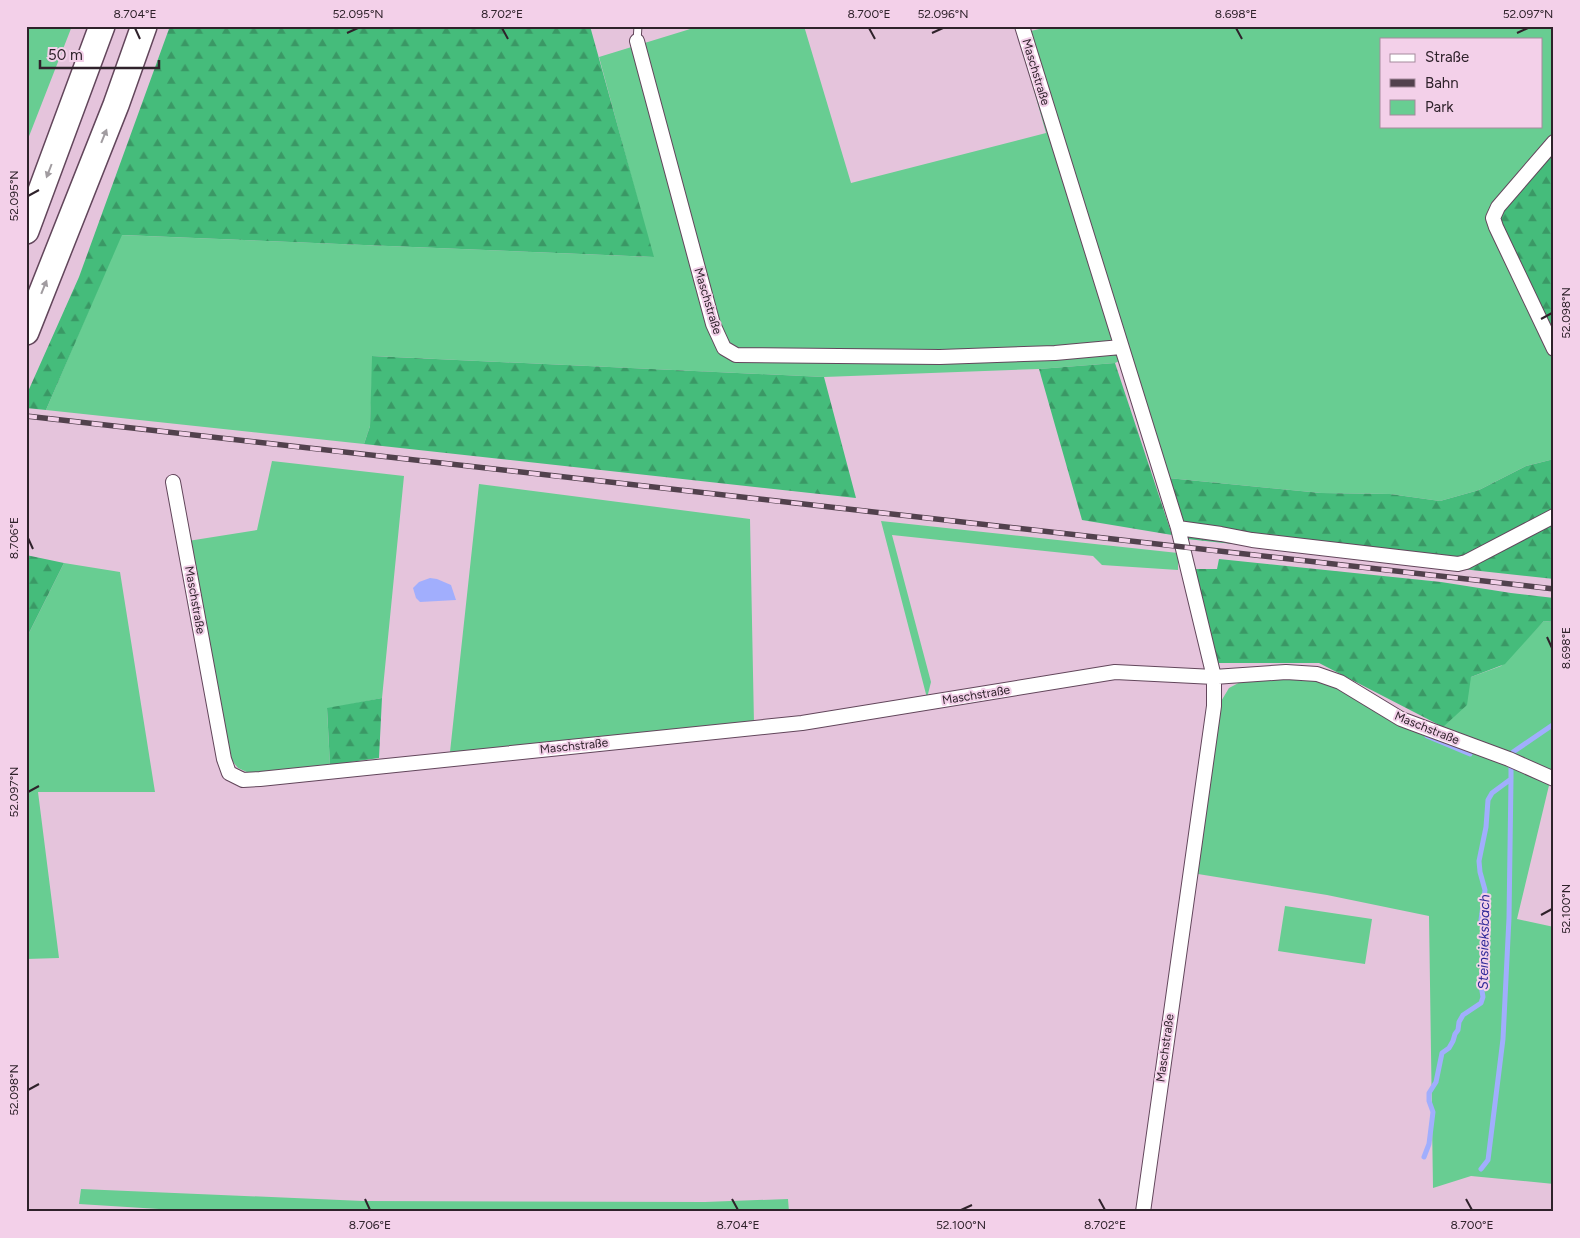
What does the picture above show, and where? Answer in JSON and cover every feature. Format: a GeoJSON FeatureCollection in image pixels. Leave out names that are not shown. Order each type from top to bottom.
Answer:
{"type":"FeatureCollection","features":[{"type":"Feature","properties":{"kind":"highway"},"geometry":{"type":"LineString","coordinates":[[26,230],[102,26]]}},
{"type":"Feature","properties":{"kind":"highway"},"geometry":{"type":"LineString","coordinates":[[26,332],[116,105],[144,26]]}},
{"type":"Feature","properties":{"kind":"street","name":"Maschstraße"},"geometry":{"type":"LineString","coordinates":[[1022,26],[1178,528],[1214,677],[1214,706],[1143,1212]]}},
{"type":"Feature","properties":{"kind":"street","name":"Maschstraße"},"geometry":{"type":"LineString","coordinates":[[637,41],[713,324],[724,348],[736,354],[940,357],[1055,353],[1121,347]]}},
{"type":"Feature","properties":{"kind":"street"},"geometry":{"type":"LineString","coordinates":[[1554,142],[1498,207],[1493,218],[1554,349]]}},
{"type":"Feature","properties":{"kind":"street","name":"Maschstraße"},"geometry":{"type":"LineString","coordinates":[[173,482],[224,758],[229,773],[243,780],[260,780],[802,723],[1115,672],[1214,677],[1286,672],[1317,674],[1340,682],[1401,719],[1509,759],[1554,779]]}},
{"type":"Feature","properties":{"kind":"street"},"geometry":{"type":"LineString","coordinates":[[1178,528],[1252,540],[1458,564],[1466,562],[1554,516]]}},
{"type":"Feature","properties":{"kind":"lane"},"geometry":{"type":"LineString","coordinates":[[637,41],[638,26]]}},
{"type":"Feature","properties":{"kind":"green space"},"geometry":{"type":"Polygon","coordinates":[[[26,26],[72,26],[26,144],[26,26]]]}},
{"type":"Feature","properties":{"kind":"green space"},"geometry":{"type":"Polygon","coordinates":[[[170,26],[590,26],[654,257],[122,235],[46,410],[26,408],[26,396],[79,277],[170,26]]]}},
{"type":"Feature","properties":{"kind":"green space"},"geometry":{"type":"Polygon","coordinates":[[[700,26],[804,26],[851,183],[1046,133],[1018,34],[1052,26],[1554,26],[1554,459],[1526,466],[1479,490],[1440,501],[1390,494],[1321,493],[1168,478],[1130,356],[1115,363],[1039,369],[824,377],[373,356],[370,426],[364,444],[46,410],[121,235],[653,257],[599,57],[700,26]]]}},
{"type":"Feature","properties":{"kind":"green space"},"geometry":{"type":"Polygon","coordinates":[[[1554,149],[1554,338],[1500,223],[1502,210],[1554,149]]]}},
{"type":"Feature","properties":{"kind":"green space"},"geometry":{"type":"Polygon","coordinates":[[[372,356],[824,377],[856,498],[364,444],[370,426],[372,356]]]}},
{"type":"Feature","properties":{"kind":"green space"},"geometry":{"type":"Polygon","coordinates":[[[1115,363],[1172,535],[1082,520],[1039,369],[1115,363]]]}},
{"type":"Feature","properties":{"kind":"green space"},"geometry":{"type":"Polygon","coordinates":[[[1554,459],[1554,579],[1187,539],[1168,478],[1321,493],[1390,494],[1440,501],[1479,490],[1526,466],[1554,459]]]}},
{"type":"Feature","properties":{"kind":"green space"},"geometry":{"type":"Polygon","coordinates":[[[272,461],[404,476],[382,698],[327,709],[330,765],[249,773],[238,768],[229,757],[188,541],[257,530],[272,461]]]}},
{"type":"Feature","properties":{"kind":"green space"},"geometry":{"type":"Polygon","coordinates":[[[479,484],[750,519],[754,724],[450,752],[479,484]]]}},
{"type":"Feature","properties":{"kind":"green space"},"geometry":{"type":"Polygon","coordinates":[[[881,521],[1178,553],[1178,570],[1102,565],[1093,556],[892,535],[931,682],[927,698],[881,521]]]}},
{"type":"Feature","properties":{"kind":"green space"},"geometry":{"type":"Polygon","coordinates":[[[26,555],[64,563],[26,639],[26,555]]]}},
{"type":"Feature","properties":{"kind":"green space"},"geometry":{"type":"Polygon","coordinates":[[[1219,559],[1441,582],[1554,598],[1554,622],[1544,621],[1505,664],[1471,677],[1467,705],[1443,727],[1319,663],[1218,663],[1192,569],[1217,569],[1219,559]]]}},
{"type":"Feature","properties":{"kind":"green space"},"geometry":{"type":"Polygon","coordinates":[[[64,563],[120,572],[155,792],[38,792],[59,958],[26,959],[26,639],[64,563]]]}},
{"type":"Feature","properties":{"kind":"green space"},"geometry":{"type":"Polygon","coordinates":[[[1544,621],[1554,622],[1554,777],[1551,777],[1517,919],[1554,927],[1554,1184],[1471,1176],[1433,1188],[1429,916],[1327,895],[1198,874],[1220,703],[1229,688],[1248,678],[1296,678],[1333,684],[1427,732],[1443,727],[1471,677],[1501,666],[1544,621]]]}},
{"type":"Feature","properties":{"kind":"green space"},"geometry":{"type":"Polygon","coordinates":[[[382,698],[379,758],[330,765],[327,708],[382,698]]]}},
{"type":"Feature","properties":{"kind":"green space"},"geometry":{"type":"Polygon","coordinates":[[[1285,906],[1372,919],[1365,964],[1278,951],[1285,906]]]}},
{"type":"Feature","properties":{"kind":"green space"},"geometry":{"type":"Polygon","coordinates":[[[81,1189],[363,1201],[705,1202],[788,1199],[789,1212],[207,1212],[79,1204],[81,1189]]]}},
{"type":"Feature","properties":{"kind":"water"},"geometry":{"type":"Polygon","coordinates":[[[430,578],[451,585],[456,600],[420,602],[416,598],[413,588],[419,582],[430,578]]]}},
{"type":"Feature","properties":{"kind":"waterway","name":"Steinsieksbach"},"geometry":{"type":"LineString","coordinates":[[1513,752],[1554,724]]}},
{"type":"Feature","properties":{"kind":"waterway"},"geometry":{"type":"LineString","coordinates":[[1427,736],[1470,754]]}},
{"type":"Feature","properties":{"kind":"waterway","name":"Steinsieksbach"},"geometry":{"type":"LineString","coordinates":[[1424,1157],[1429,1144],[1433,1112],[1429,1101],[1429,1093],[1436,1082],[1442,1053],[1449,1048],[1453,1041],[1463,1015],[1481,1003],[1483,997],[1480,979],[1484,969],[1482,949],[1484,930],[1481,920],[1485,890],[1479,861],[1486,827],[1488,800],[1492,793],[1511,779],[1511,766]]}},
{"type":"Feature","properties":{"kind":"waterway","name":"Steinsieksbach"},"geometry":{"type":"LineString","coordinates":[[1481,1169],[1488,1160],[1503,1039],[1509,918],[1511,779]]}},
{"type":"Feature","properties":{"kind":"railway"},"geometry":{"type":"LineString","coordinates":[[26,416],[1554,589]]}}]}
